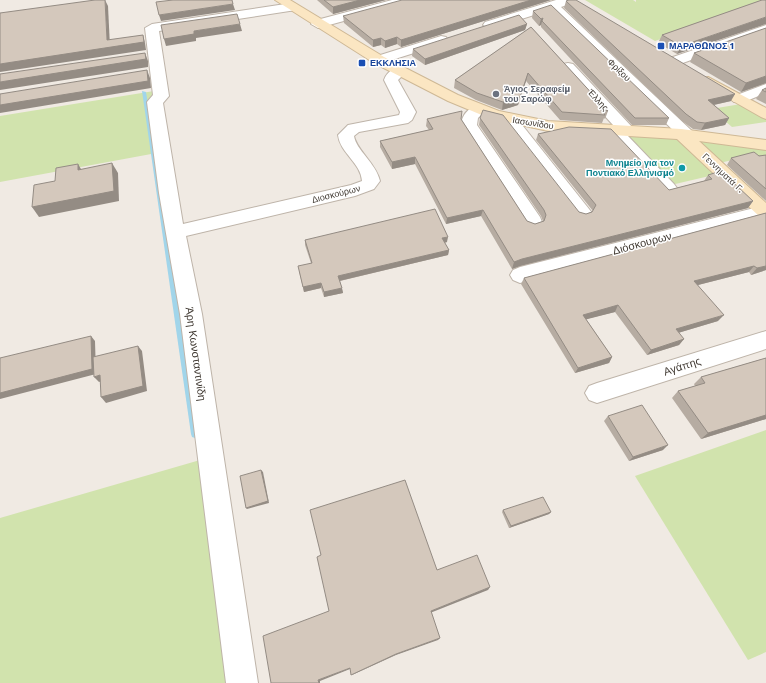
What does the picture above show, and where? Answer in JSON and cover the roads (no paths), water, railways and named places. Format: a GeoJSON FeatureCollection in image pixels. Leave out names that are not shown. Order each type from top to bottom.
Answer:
{"type":"FeatureCollection","features":[{"type":"Feature","properties":{"kind":"street"},"geometry":{"type":"LineString","coordinates":[[318,24],[406,0]]}},
{"type":"Feature","properties":{"kind":"street"},"geometry":{"type":"LineString","coordinates":[[475,29],[552,5],[573,1]]}},
{"type":"Feature","properties":{"kind":"street","name":"Ιασωνίδου"},"geometry":{"type":"LineString","coordinates":[[287,4],[379,60],[478,110],[509,119],[548,126],[684,134],[766,145]]}},
{"type":"Feature","properties":{"kind":"street","name":"Άρη Κωνσταντινίδη"},"geometry":{"type":"LineString","coordinates":[[242,683],[191,314],[155,102],[161,96],[152,66],[152,28],[287,4]]}},
{"type":"Feature","properties":{"kind":"street","name":"Φρίξου"},"geometry":{"type":"LineString","coordinates":[[552,5],[684,134]]}},
{"type":"Feature","properties":{"kind":"street"},"geometry":{"type":"LineString","coordinates":[[520,15],[530,27]]}},
{"type":"Feature","properties":{"kind":"street"},"geometry":{"type":"LineString","coordinates":[[675,61],[766,29]]}},
{"type":"Feature","properties":{"kind":"street"},"geometry":{"type":"LineString","coordinates":[[379,60],[453,36]]}},
{"type":"Feature","properties":{"kind":"street"},"geometry":{"type":"LineString","coordinates":[[662,53],[766,114]]}},
{"type":"Feature","properties":{"kind":"street"},"geometry":{"type":"LineString","coordinates":[[141,56],[152,66]]}},
{"type":"Feature","properties":{"kind":"street","name":"Έλλης"},"geometry":{"type":"LineString","coordinates":[[557,56],[668,188]]}},
{"type":"Feature","properties":{"kind":"street","name":"Διοσκούρων"},"geometry":{"type":"LineString","coordinates":[[176,232],[355,190],[368,185],[371,181],[371,176],[358,154],[347,142],[346,135],[354,128],[402,120],[406,117],[408,112],[391,80],[392,77],[400,71]]}},
{"type":"Feature","properties":{"kind":"street"},"geometry":{"type":"LineString","coordinates":[[740,99],[766,88]]}},
{"type":"Feature","properties":{"kind":"street"},"geometry":{"type":"LineString","coordinates":[[478,110],[470,117],[469,123],[533,222]]}},
{"type":"Feature","properties":{"kind":"street"},"geometry":{"type":"LineString","coordinates":[[509,119],[583,213]]}},
{"type":"Feature","properties":{"kind":"street","name":"Γεννηματά Γ."},"geometry":{"type":"LineString","coordinates":[[684,134],[765,212]]}},
{"type":"Feature","properties":{"kind":"street","name":"Διόσκουρων"},"geometry":{"type":"LineString","coordinates":[[520,275],[765,212]]}},
{"type":"Feature","properties":{"kind":"street","name":"Αγάπης"},"geometry":{"type":"LineString","coordinates":[[597,393],[766,340]]}},
{"type":"Feature","properties":{"kind":"waterway"},"geometry":{"type":"LineString","coordinates":[[144,92],[195,434]]}},
{"type":"Feature","properties":{"kind":"place","name":"ΜΑΡΑΘΩΝΟΣ 1"},"geometry":{"type":"Point","coordinates":[661,46]}},
{"type":"Feature","properties":{"kind":"place","name":"ΕΚΚΛΗΣΙΑ"},"geometry":{"type":"Point","coordinates":[362,63]}},
{"type":"Feature","properties":{"kind":"place","name":"Άγιος Σεραφείμ του Σαρώφ"},"geometry":{"type":"Point","coordinates":[496,94]}},
{"type":"Feature","properties":{"kind":"place","name":"Μνημείο για τον Ποντιακό Ελληνισμό"},"geometry":{"type":"Point","coordinates":[682,168]}}]}
